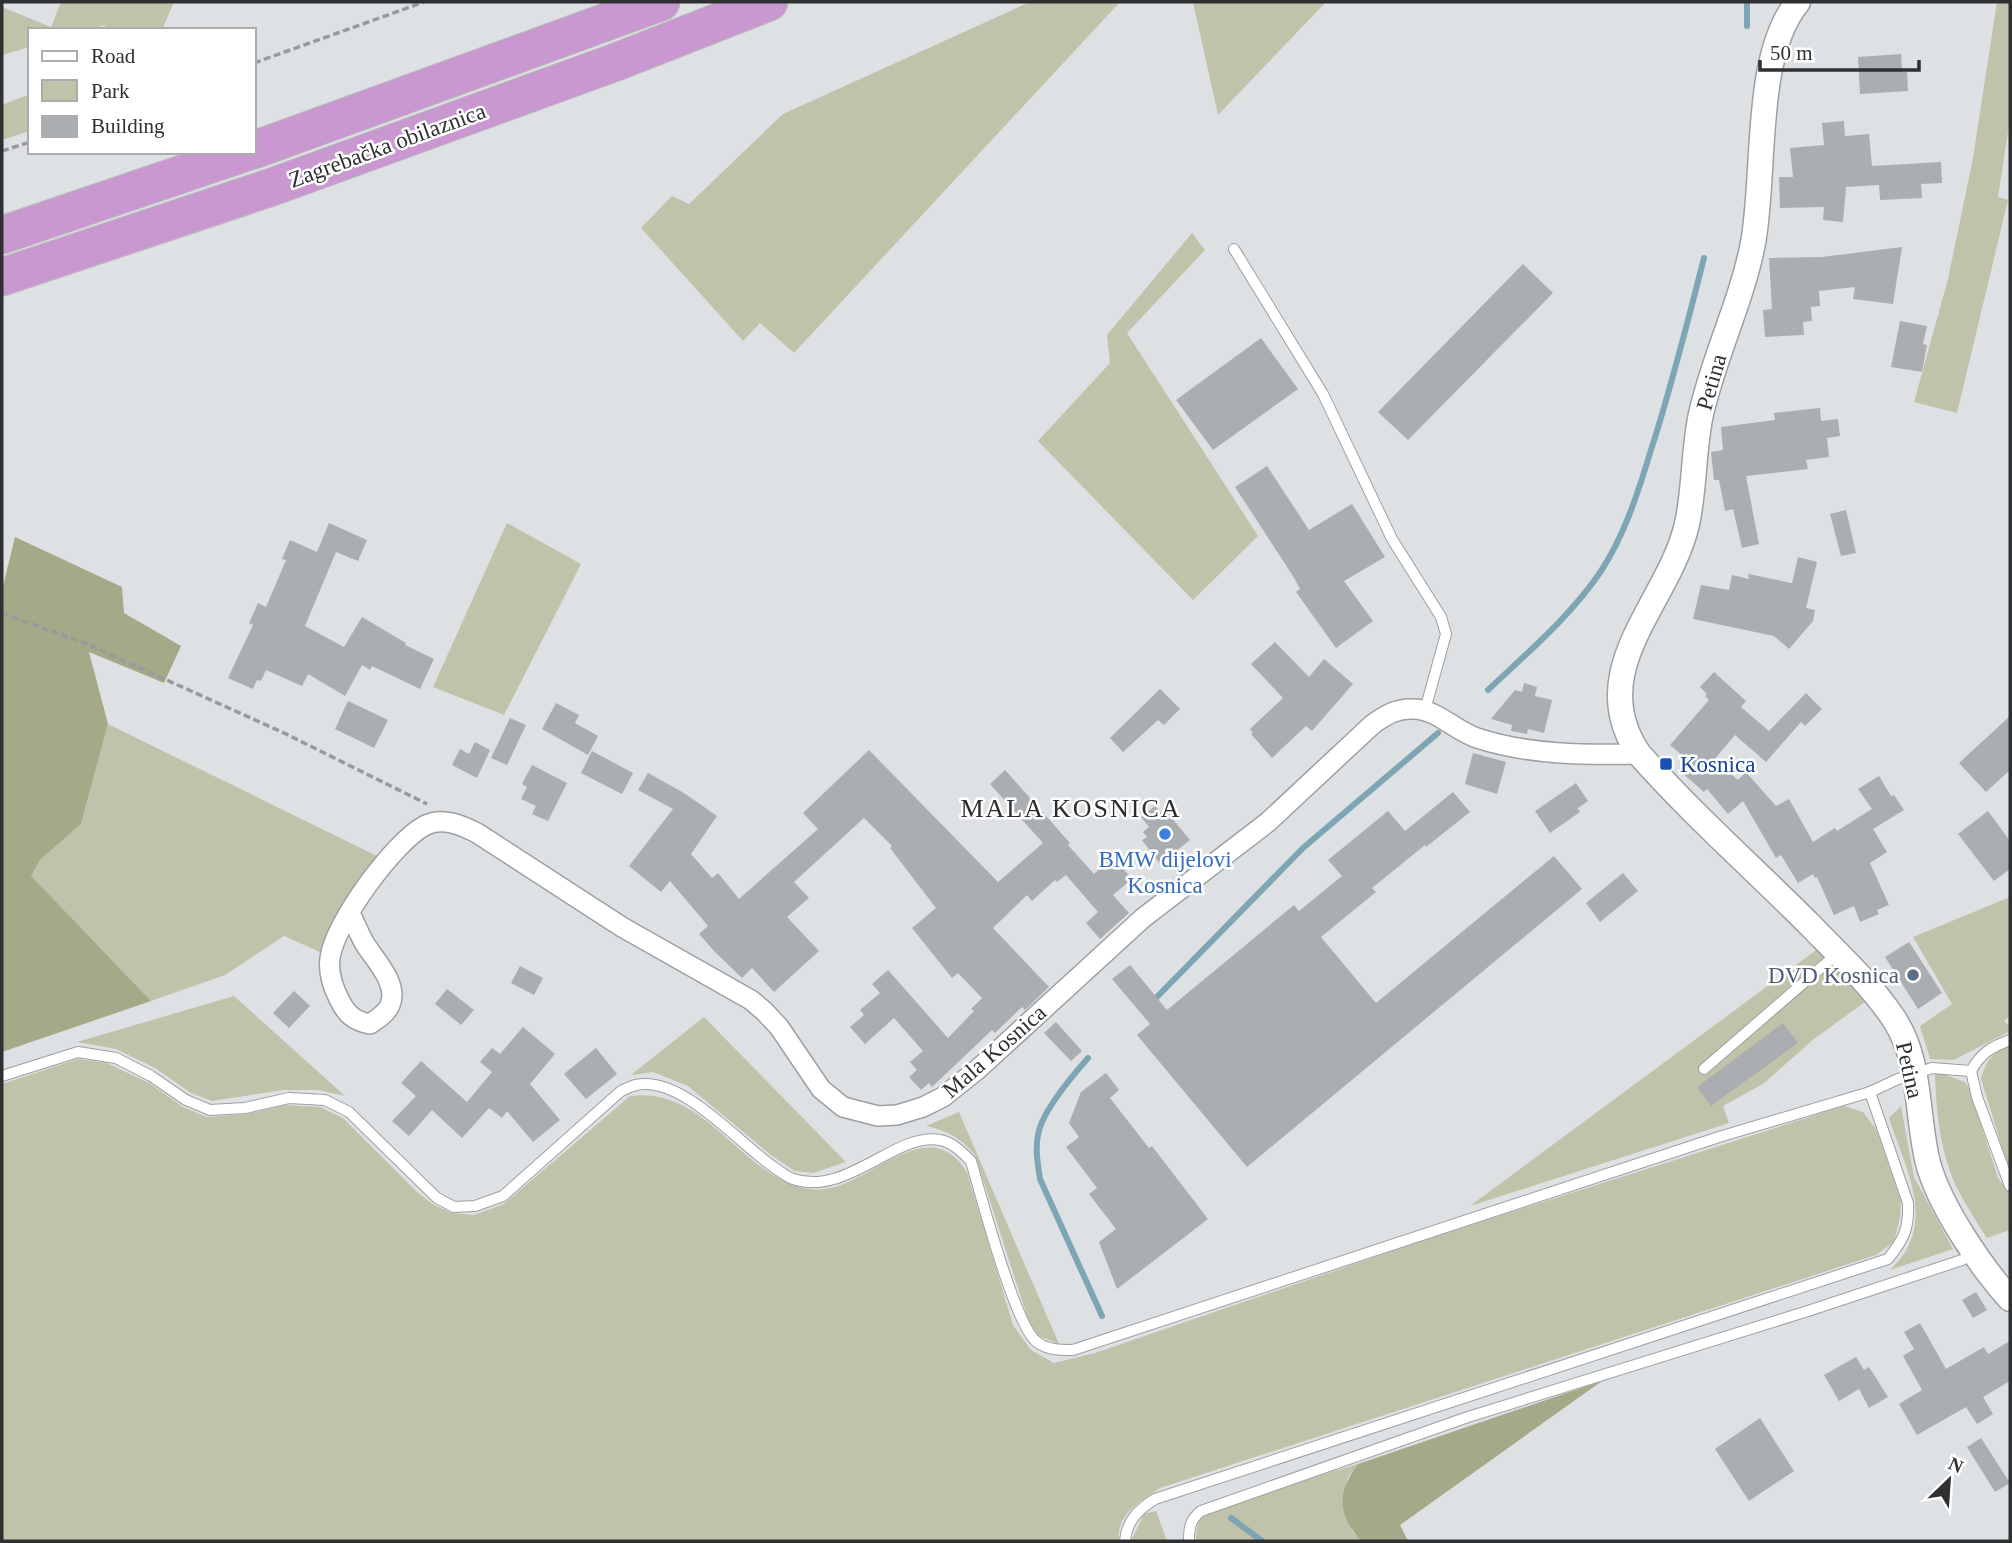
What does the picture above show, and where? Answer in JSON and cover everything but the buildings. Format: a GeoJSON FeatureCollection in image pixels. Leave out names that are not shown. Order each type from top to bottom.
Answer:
{"type":"FeatureCollection","features":[{"type":"Feature","properties":{"kind":"highway","name":"Zagrebačka obilaznica"},"geometry":{"type":"LineString","coordinates":[[256,149],[661,2]]}},
{"type":"Feature","properties":{"kind":"highway","name":"Zagrebačka obilaznica"},"geometry":{"type":"LineString","coordinates":[[2,277],[272,187],[616,62],[768,2]]}},
{"type":"Feature","properties":{"kind":"highway"},"geometry":{"type":"LineString","coordinates":[[2,235],[241,154]]}},
{"type":"Feature","properties":{"kind":"street","name":"Petina"},"geometry":{"type":"LineString","coordinates":[[1798,2],[1773,48],[1753,245],[1701,414],[1687,524],[1674,563],[1635,634],[1624,663],[1621,686],[1622,716],[1629,740],[1660,778],[1838,953],[1894,1019],[1904,1038],[1915,1074],[1928,1164],[1943,1198],[1974,1253],[2010,1299]]}},
{"type":"Feature","properties":{"kind":"street","name":"Mala Kosnica"},"geometry":{"type":"LineString","coordinates":[[458,824],[477,833],[622,927],[751,1000],[779,1027],[811,1078],[831,1099],[857,1112],[878,1116],[897,1115],[943,1097],[978,1069],[1143,918],[1268,822],[1373,724],[1387,714],[1399,710],[1425,710]]}},
{"type":"Feature","properties":{"kind":"street"},"geometry":{"type":"LineString","coordinates":[[1425,710],[1476,738],[1527,749],[1587,755],[1639,754]]}},
{"type":"Feature","properties":{"kind":"street"},"geometry":{"type":"LineString","coordinates":[[350,913],[391,990],[391,1004],[370,1024],[356,1022],[343,1008],[332,985],[330,958],[338,935],[350,913],[383,864],[404,840],[427,825],[441,822],[458,824]]}},
{"type":"Feature","properties":{"kind":"lane"},"geometry":{"type":"LineString","coordinates":[[1234,249],[1323,394],[1392,540],[1441,617],[1446,634],[1425,710]]}},
{"type":"Feature","properties":{"kind":"lane"},"geometry":{"type":"LineString","coordinates":[[1704,1069],[1838,953]]}},
{"type":"Feature","properties":{"kind":"lane"},"geometry":{"type":"LineString","coordinates":[[2010,1040],[1991,1047],[1971,1071],[1977,1097],[2010,1186]]}},
{"type":"Feature","properties":{"kind":"lane"},"geometry":{"type":"LineString","coordinates":[[2,1076],[78,1052],[116,1058],[151,1076],[186,1100],[210,1110],[245,1108],[289,1098],[325,1100],[349,1112],[438,1198],[454,1207],[475,1206],[503,1196],[621,1091],[635,1085],[650,1084],[686,1097],[766,1163],[792,1179],[814,1182],[838,1178],[919,1140],[940,1140],[957,1147],[971,1161],[1005,1275],[1026,1330],[1036,1342],[1052,1349],[1073,1350],[1719,1137],[1870,1092],[1932,1068],[1971,1071]]}},
{"type":"Feature","properties":{"kind":"lane"},"geometry":{"type":"LineString","coordinates":[[1125,1541],[1130,1522],[1140,1509],[1155,1499],[1888,1259],[1901,1242],[1909,1223],[1908,1203],[1870,1092]]}},
{"type":"Feature","properties":{"kind":"lane"},"geometry":{"type":"LineString","coordinates":[[1189,1541],[1189,1526],[1193,1517],[1201,1511],[1468,1418],[1808,1311],[1974,1253]]}},
{"type":"Feature","properties":{"kind":"path"},"geometry":{"type":"LineString","coordinates":[[256,61],[424,2]]}},
{"type":"Feature","properties":{"kind":"path"},"geometry":{"type":"LineString","coordinates":[[2,151],[28,143]]}},
{"type":"Feature","properties":{"kind":"path"},"geometry":{"type":"LineString","coordinates":[[2,613],[87,644],[284,733],[432,806],[458,824]]}},
{"type":"Feature","properties":{"kind":"green space"},"geometry":{"type":"Polygon","coordinates":[[[61,2],[174,2],[163,28],[104,28],[105,25],[95,28],[28,28],[28,48],[2,55],[2,7],[51,27],[61,2]]]}},
{"type":"Feature","properties":{"kind":"green space"},"geometry":{"type":"Polygon","coordinates":[[[1030,2],[1120,2],[794,353],[760,323],[743,341],[641,228],[672,196],[689,204],[783,114],[1030,2]]]}},
{"type":"Feature","properties":{"kind":"green space"},"geometry":{"type":"Polygon","coordinates":[[[1193,2],[1326,2],[1218,115],[1193,2]]]}},
{"type":"Feature","properties":{"kind":"green space"},"geometry":{"type":"Polygon","coordinates":[[[1997,2],[2010,2],[2010,119],[1998,197],[2008,200],[1957,413],[1914,402],[1948,279],[1973,158],[1997,2]]]}},
{"type":"Feature","properties":{"kind":"green space"},"geometry":{"type":"Polygon","coordinates":[[[28,95],[28,132],[2,140],[2,105],[28,95]]]}},
{"type":"Feature","properties":{"kind":"green space"},"geometry":{"type":"Polygon","coordinates":[[[1192,233],[1205,250],[1127,333],[1258,536],[1193,600],[1038,441],[1110,363],[1107,335],[1192,233]]]}},
{"type":"Feature","properties":{"kind":"green space"},"geometry":{"type":"Polygon","coordinates":[[[507,523],[581,564],[504,715],[433,687],[507,523]]]}},
{"type":"Feature","properties":{"kind":"green space"},"geometry":{"type":"Polygon","coordinates":[[[15,537],[122,587],[124,613],[181,646],[164,683],[89,652],[108,724],[81,824],[40,860],[31,876],[151,1001],[2,1052],[2,590],[15,537]]]}},
{"type":"Feature","properties":{"kind":"green space"},"geometry":{"type":"Polygon","coordinates":[[[108,724],[377,856],[346,903],[322,953],[284,936],[225,975],[151,1001],[30,876],[40,860],[81,824],[108,724]]]}},
{"type":"Feature","properties":{"kind":"green space"},"geometry":{"type":"Polygon","coordinates":[[[2010,897],[2010,1015],[2004,1021],[2010,1026],[2010,1031],[1954,1060],[1930,1059],[1920,1026],[1952,1004],[1913,937],[2010,897]]]}},
{"type":"Feature","properties":{"kind":"green space"},"geometry":{"type":"Polygon","coordinates":[[[1819,948],[1855,987],[1865,1002],[1814,1039],[1763,1084],[1723,1106],[1729,1123],[1470,1206],[1819,948]]]}},
{"type":"Feature","properties":{"kind":"green space"},"geometry":{"type":"Polygon","coordinates":[[[234,996],[345,1096],[318,1090],[283,1090],[212,1101],[191,1093],[155,1068],[116,1049],[77,1042],[234,996]]]}},
{"type":"Feature","properties":{"kind":"green space"},"geometry":{"type":"Polygon","coordinates":[[[704,1017],[846,1162],[813,1173],[795,1171],[772,1156],[688,1086],[653,1072],[631,1075],[704,1017]]]}},
{"type":"Feature","properties":{"kind":"green space"},"geometry":{"type":"Polygon","coordinates":[[[2010,1046],[2010,1173],[1981,1079],[1991,1058],[2010,1046]]]}},
{"type":"Feature","properties":{"kind":"green space"},"geometry":{"type":"Polygon","coordinates":[[[78,1059],[107,1063],[149,1083],[183,1107],[207,1117],[247,1114],[284,1105],[320,1107],[343,1118],[418,1193],[434,1205],[452,1213],[474,1215],[504,1204],[630,1096],[657,1097],[681,1105],[703,1118],[763,1168],[785,1181],[810,1189],[830,1188],[851,1181],[913,1150],[932,1148],[950,1154],[967,1172],[1013,1325],[1031,1350],[1054,1363],[1095,1353],[1442,1234],[1844,1106],[1863,1112],[1876,1129],[1901,1201],[1900,1217],[1894,1242],[1876,1255],[1160,1488],[1125,1516],[1121,1523],[1119,1541],[2,1541],[2,1084],[78,1059]]]}},
{"type":"Feature","properties":{"kind":"green space"},"geometry":{"type":"Polygon","coordinates":[[[1935,1071],[1965,1082],[1970,1090],[1998,1178],[2010,1194],[2010,1230],[1987,1238],[1958,1190],[1947,1162],[1940,1132],[1935,1071]]]}},
{"type":"Feature","properties":{"kind":"green space"},"geometry":{"type":"Polygon","coordinates":[[[1901,1106],[1914,1177],[1953,1249],[1890,1270],[1905,1253],[1913,1235],[1916,1216],[1910,1178],[1889,1118],[1901,1106]]]}},
{"type":"Feature","properties":{"kind":"green space"},"geometry":{"type":"Polygon","coordinates":[[[959,1112],[1059,1344],[1039,1336],[1030,1325],[975,1155],[953,1136],[926,1126],[959,1112]]]}},
{"type":"Feature","properties":{"kind":"green space"},"geometry":{"type":"Polygon","coordinates":[[[1602,1381],[1400,1525],[1408,1541],[1361,1541],[1347,1522],[1343,1494],[1358,1464],[1602,1381]]]}},
{"type":"Feature","properties":{"kind":"green space"},"geometry":{"type":"Polygon","coordinates":[[[1358,1464],[1347,1479],[1352,1531],[1361,1541],[1196,1541],[1199,1522],[1209,1513],[1249,1497],[1358,1464]]]}},
{"type":"Feature","properties":{"kind":"green space"},"geometry":{"type":"Polygon","coordinates":[[[1156,1511],[1167,1541],[1131,1541],[1144,1514],[1156,1511]]]}},
{"type":"Feature","properties":{"kind":"waterway"},"geometry":{"type":"LineString","coordinates":[[1747,2],[1747,26]]}},
{"type":"Feature","properties":{"kind":"waterway"},"geometry":{"type":"LineString","coordinates":[[1488,690],[1548,634],[1576,603],[1601,571],[1617,543],[1658,429],[1704,258]]}},
{"type":"Feature","properties":{"kind":"waterway"},"geometry":{"type":"LineString","coordinates":[[1152,1002],[1303,848],[1438,733]]}},
{"type":"Feature","properties":{"kind":"waterway"},"geometry":{"type":"LineString","coordinates":[[1088,1058],[1045,1116],[1040,1126],[1037,1152],[1040,1179],[1102,1316]]}},
{"type":"Feature","properties":{"kind":"waterway","name":"Kosnica"},"geometry":{"type":"LineString","coordinates":[[1231,1518],[1262,1541]]}},
{"type":"Feature","properties":{"kind":"place","name":"Kosnica"},"geometry":{"type":"Point","coordinates":[1666,764]}},
{"type":"Feature","properties":{"kind":"place","name":"BMW dijelovi Kosnica"},"geometry":{"type":"Point","coordinates":[1165,834]}},
{"type":"Feature","properties":{"kind":"place","name":"DVD Kosnica"},"geometry":{"type":"Point","coordinates":[1913,975]}},
{"type":"Feature","properties":{"kind":"district","name":"MALA KOSNICA"},"geometry":{"type":"Point","coordinates":[1071,808]}}]}
